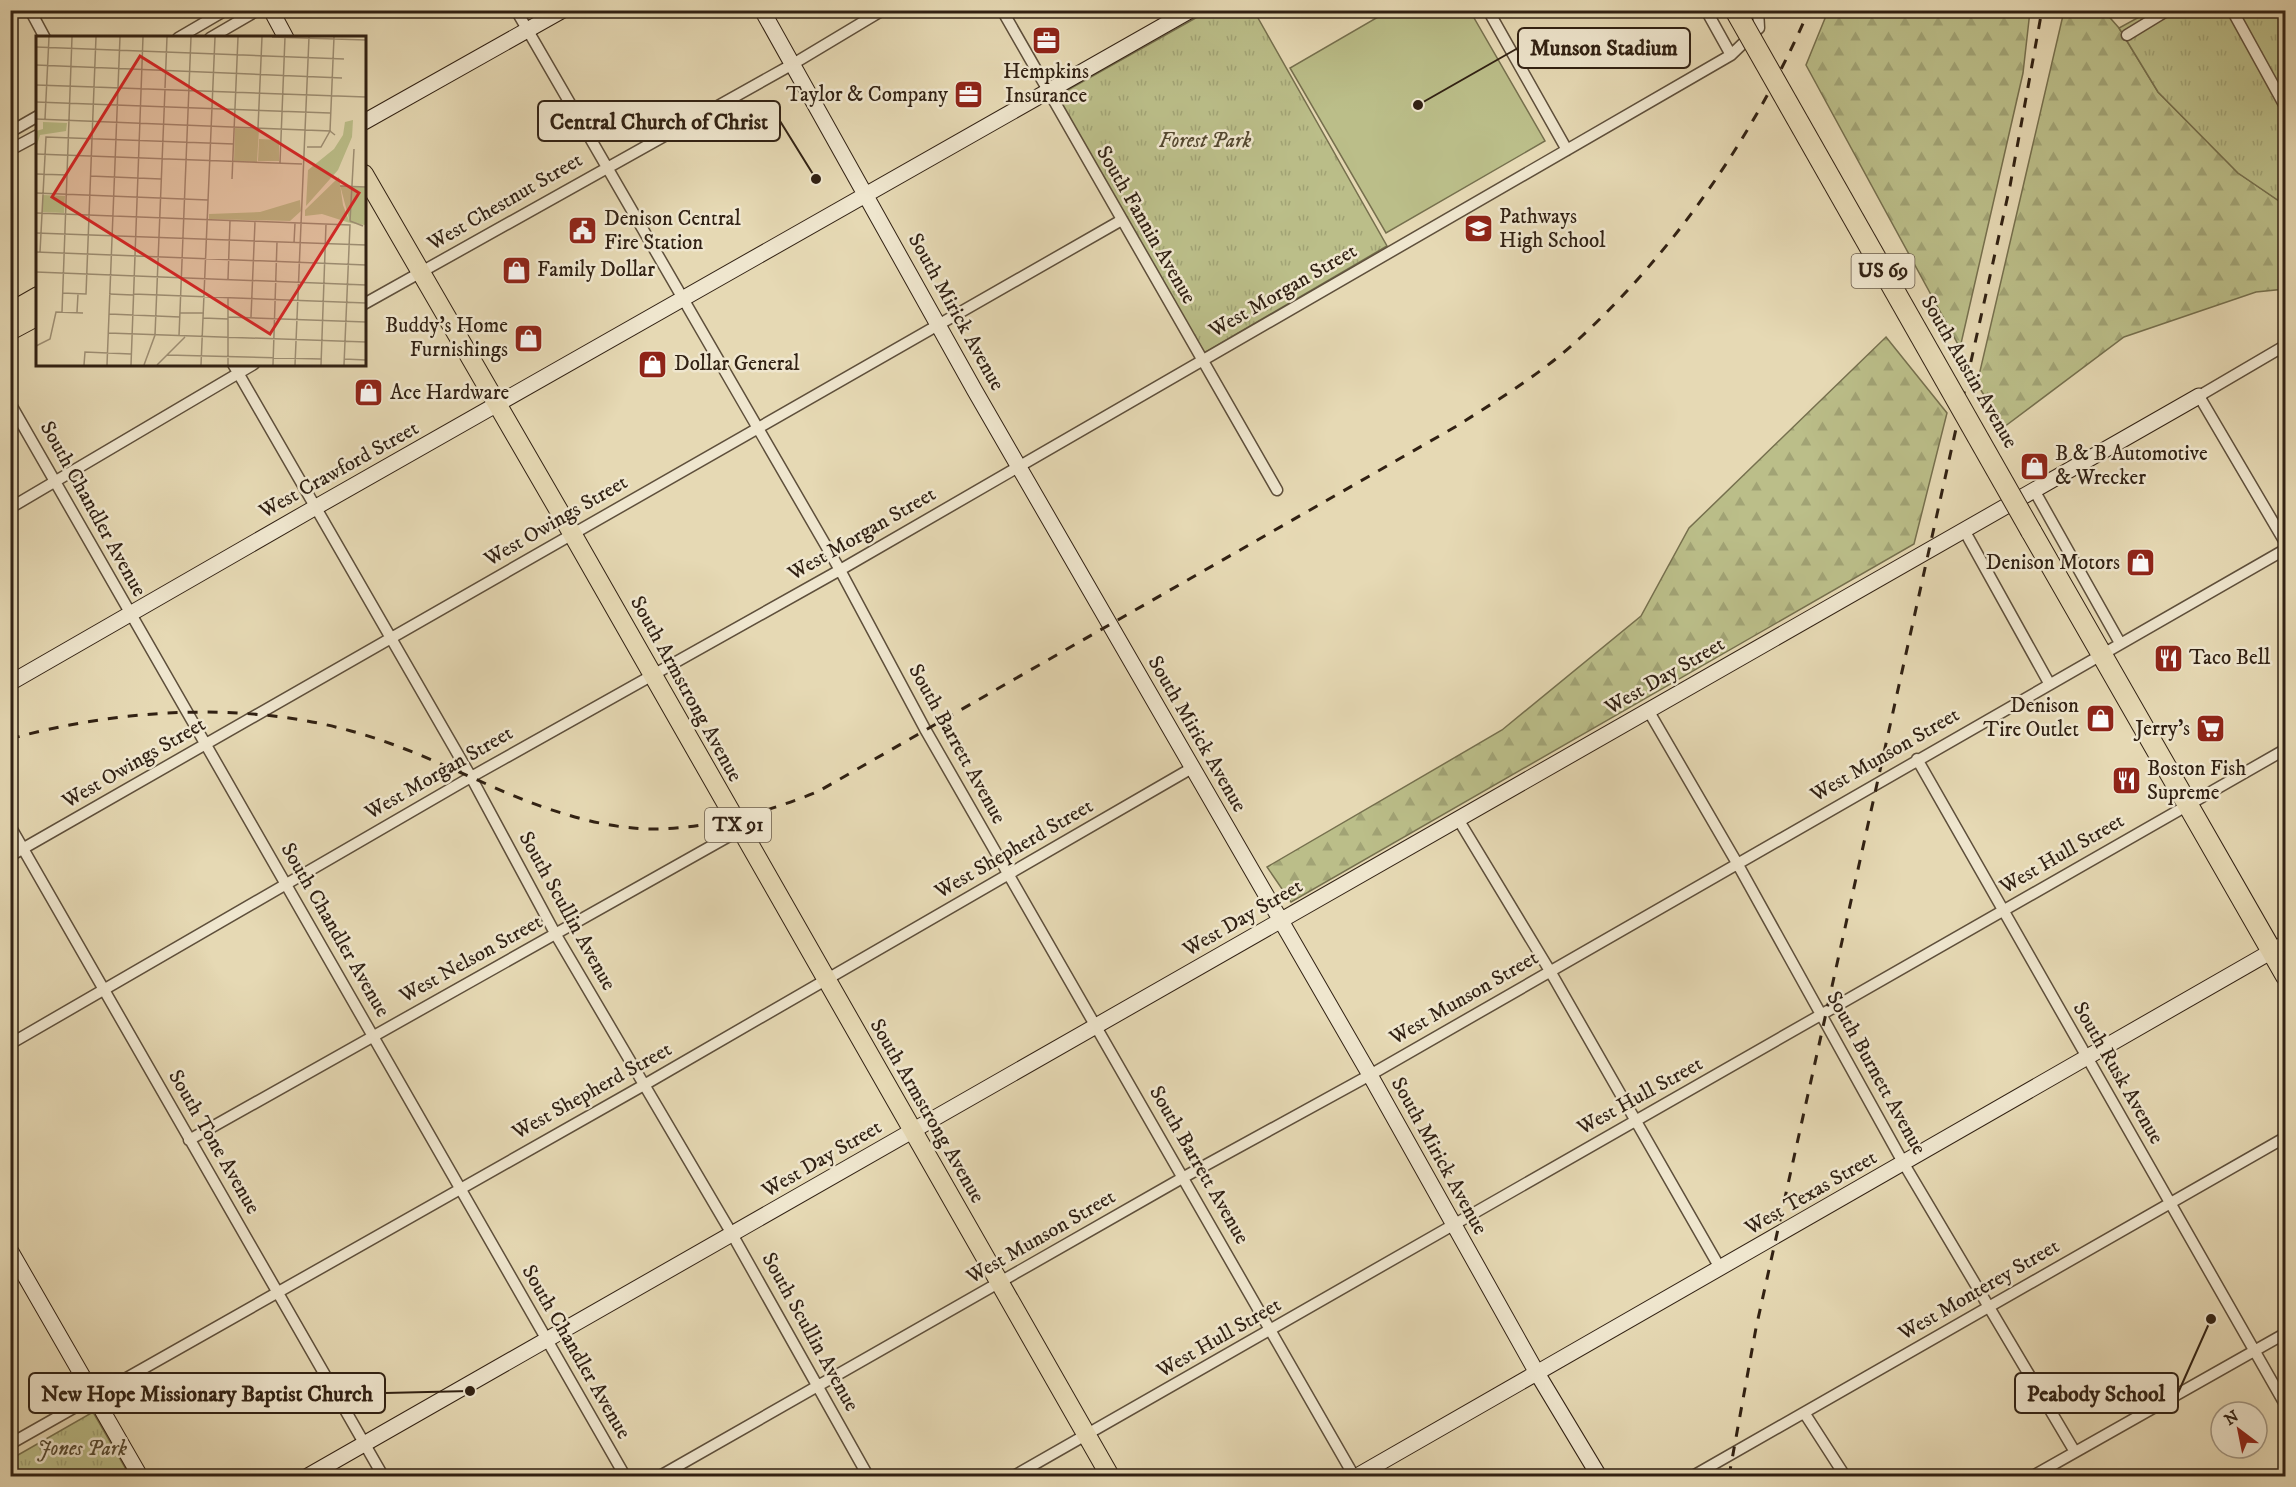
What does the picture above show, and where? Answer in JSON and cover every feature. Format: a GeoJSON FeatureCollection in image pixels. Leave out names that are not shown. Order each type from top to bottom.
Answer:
{"type":"FeatureCollection","features":[{"type":"Feature","properties":{"kind":"highway","name":"South Austin Avenue"},"geometry":{"type":"LineString","coordinates":[[1735,10],[2187,805],[2278,947],[2286,976]]}},
{"type":"Feature","properties":{"kind":"main road","name":"South Armstrong Avenue"},"geometry":{"type":"LineString","coordinates":[[366,177],[573,535],[1110,1476]]}},
{"type":"Feature","properties":{"kind":"main road"},"geometry":{"type":"LineString","coordinates":[[10,312],[36,297]]}},
{"type":"Feature","properties":{"kind":"main road"},"geometry":{"type":"LineString","coordinates":[[10,331],[36,317]]}},
{"type":"Feature","properties":{"kind":"street"},"geometry":{"type":"LineString","coordinates":[[30,10],[44,36]]}},
{"type":"Feature","properties":{"kind":"street"},"geometry":{"type":"LineString","coordinates":[[181,36],[226,10]]}},
{"type":"Feature","properties":{"kind":"street"},"geometry":{"type":"LineString","coordinates":[[213,36],[258,10]]}},
{"type":"Feature","properties":{"kind":"street"},"geometry":{"type":"LineString","coordinates":[[271,10],[285,36]]}},
{"type":"Feature","properties":{"kind":"street","name":"South Barrett Avenue"},"geometry":{"type":"LineString","coordinates":[[516,10],[684,297],[757,430],[840,570],[925,729],[1356,1476]]}},
{"type":"Feature","properties":{"kind":"street"},"geometry":{"type":"LineString","coordinates":[[366,121],[563,10]]}},
{"type":"Feature","properties":{"kind":"street","name":"South Mirick Avenue"},"geometry":{"type":"LineString","coordinates":[[762,10],[1018,466],[1370,1075],[1537,1373],[1599,1476]]}},
{"type":"Feature","properties":{"kind":"street","name":"West Chestnut Street"},"geometry":{"type":"LineString","coordinates":[[366,303],[793,64],[883,10]]}},
{"type":"Feature","properties":{"kind":"street","name":"South Fannin Avenue"},"geometry":{"type":"LineString","coordinates":[[1002,10],[1120,221],[1276,490]]}},
{"type":"Feature","properties":{"kind":"street","name":"West Crawford Street"},"geometry":{"type":"LineString","coordinates":[[10,683],[1191,10]]}},
{"type":"Feature","properties":{"kind":"street"},"geometry":{"type":"LineString","coordinates":[[1488,10],[1567,150]]}},
{"type":"Feature","properties":{"kind":"street"},"geometry":{"type":"LineString","coordinates":[[1706,10],[1731,55]]}},
{"type":"Feature","properties":{"kind":"street","name":"West Morgan Street"},"geometry":{"type":"LineString","coordinates":[[10,1044],[471,777],[840,570],[1731,55],[1759,28],[1758,10]]}},
{"type":"Feature","properties":{"kind":"street"},"geometry":{"type":"LineString","coordinates":[[2127,35],[2168,10]]}},
{"type":"Feature","properties":{"kind":"street"},"geometry":{"type":"LineString","coordinates":[[2232,10],[2286,108]]}},
{"type":"Feature","properties":{"kind":"street"},"geometry":{"type":"LineString","coordinates":[[10,132],[36,117]]}},
{"type":"Feature","properties":{"kind":"street"},"geometry":{"type":"LineString","coordinates":[[10,150],[36,136]]}},
{"type":"Feature","properties":{"kind":"street","name":"West Owings Street"},"geometry":{"type":"LineString","coordinates":[[10,856],[1120,221]]}},
{"type":"Feature","properties":{"kind":"street"},"geometry":{"type":"LineString","coordinates":[[2286,345],[2199,396],[2286,544]]}},
{"type":"Feature","properties":{"kind":"street"},"geometry":{"type":"LineString","coordinates":[[10,508],[56,482],[235,369]]}},
{"type":"Feature","properties":{"kind":"street","name":"South Scullin Avenue"},"geometry":{"type":"LineString","coordinates":[[235,369],[471,777],[556,935],[732,1234],[868,1476]]}},
{"type":"Feature","properties":{"kind":"street","name":"West Day Street"},"geometry":{"type":"LineString","coordinates":[[308,1476],[2199,396]]}},
{"type":"Feature","properties":{"kind":"street","name":"South Chandler Avenue"},"geometry":{"type":"LineString","coordinates":[[10,403],[130,615],[208,744],[372,1036],[625,1476]]}},
{"type":"Feature","properties":{"kind":"street"},"geometry":{"type":"LineString","coordinates":[[2034,490],[2120,643]]}},
{"type":"Feature","properties":{"kind":"street"},"geometry":{"type":"LineString","coordinates":[[1964,530],[2049,683]]}},
{"type":"Feature","properties":{"kind":"street","name":"West Munson Street"},"geometry":{"type":"LineString","coordinates":[[660,1476],[1184,1177],[1370,1075],[2049,683],[2286,549]]}},
{"type":"Feature","properties":{"kind":"street","name":"South Burnett Avenue"},"geometry":{"type":"LineString","coordinates":[[1648,710],[1737,863],[1904,1164],[2075,1452]]}},
{"type":"Feature","properties":{"kind":"street","name":"West Hull Street"},"geometry":{"type":"LineString","coordinates":[[1014,1476],[1635,1120],[1821,1017],[2286,749]]}},
{"type":"Feature","properties":{"kind":"street","name":"South Rusk Avenue"},"geometry":{"type":"LineString","coordinates":[[1917,759],[2286,1406]]}},
{"type":"Feature","properties":{"kind":"street","name":"West Shepherd Street"},"geometry":{"type":"LineString","coordinates":[[10,1444],[826,980],[1192,768]]}},
{"type":"Feature","properties":{"kind":"street"},"geometry":{"type":"LineString","coordinates":[[1458,819],[1550,971],[1720,1268]]}},
{"type":"Feature","properties":{"kind":"street","name":"South Tone Avenue"},"geometry":{"type":"LineString","coordinates":[[10,826],[383,1476]]}},
{"type":"Feature","properties":{"kind":"street","name":"West Nelson Street"},"geometry":{"type":"LineString","coordinates":[[189,1140],[740,830]]}},
{"type":"Feature","properties":{"kind":"street","name":"West Texas Street"},"geometry":{"type":"LineString","coordinates":[[1356,1476],[1904,1164],[2278,947]]}},
{"type":"Feature","properties":{"kind":"street","name":"West Monterey Street"},"geometry":{"type":"LineString","coordinates":[[1693,1476],[2286,1137]]}},
{"type":"Feature","properties":{"kind":"street"},"geometry":{"type":"LineString","coordinates":[[10,1250],[140,1476]]}},
{"type":"Feature","properties":{"kind":"street"},"geometry":{"type":"LineString","coordinates":[[2032,1476],[2286,1333]]}},
{"type":"Feature","properties":{"kind":"street"},"geometry":{"type":"LineString","coordinates":[[1805,1414],[1845,1476]]}},
{"type":"Feature","properties":{"kind":"green space"},"geometry":{"type":"Polygon","coordinates":[[[1390,10],[1470,11],[1545,141],[1386,233],[1290,68],[1390,10]]]}},
{"type":"Feature","properties":{"kind":"green space","name":"Forest Park"},"geometry":{"type":"Polygon","coordinates":[[[1208,11],[1254,11],[1387,246],[1204,353],[1057,96],[1208,11]]]}},
{"type":"Feature","properties":{"kind":"green space"},"geometry":{"type":"Polygon","coordinates":[[[1828,11],[2030,11],[2023,73],[1960,348],[1806,65],[1828,11]]]}},
{"type":"Feature","properties":{"kind":"green space"},"geometry":{"type":"Polygon","coordinates":[[[2064,11],[2104,11],[2119,28],[2158,92],[2238,173],[2285,205],[2285,289],[2256,292],[2124,337],[2004,427],[1977,384],[2064,11]]]}},
{"type":"Feature","properties":{"kind":"green space"},"geometry":{"type":"Polygon","coordinates":[[[2150,11],[2285,11],[2285,205],[2238,173],[2158,92],[2119,28],[2150,11]]]}},
{"type":"Feature","properties":{"kind":"green space"},"geometry":{"type":"Polygon","coordinates":[[[1886,337],[1947,413],[1914,544],[1291,902],[1267,867],[1502,730],[1641,616],[1689,528],[1886,337]]]}},
{"type":"Feature","properties":{"kind":"green space","name":"Jones Park"},"geometry":{"type":"Polygon","coordinates":[[[93,1412],[130,1476],[11,1476],[11,1459],[93,1412]]]}},
{"type":"Feature","properties":{"kind":"railway"},"geometry":{"type":"LineString","coordinates":[[10,739],[93,721],[137,715],[224,712],[268,715],[351,731],[417,754],[537,805],[592,821],[633,828],[679,828],[703,825],[776,807],[819,791],[1455,427],[1552,362],[1581,337],[1650,265],[1712,186],[1765,100],[1809,10]]}},
{"type":"Feature","properties":{"kind":"railway"},"geometry":{"type":"LineString","coordinates":[[1729,1476],[1756,1328],[2010,186],[2042,10]]}},
{"type":"Feature","properties":{"kind":"place","name":"Hempkins Insurance"},"geometry":{"type":"Point","coordinates":[1046,41]}},
{"type":"Feature","properties":{"kind":"place","name":"Taylor & Company"},"geometry":{"type":"Point","coordinates":[969,95]}},
{"type":"Feature","properties":{"kind":"place","name":"Munson Stadium"},"geometry":{"type":"Point","coordinates":[1418,105]}},
{"type":"Feature","properties":{"kind":"place","name":"Central Church of Christ"},"geometry":{"type":"Point","coordinates":[816,179]}},
{"type":"Feature","properties":{"kind":"place","name":"Pathways High School"},"geometry":{"type":"Point","coordinates":[1478,229]}},
{"type":"Feature","properties":{"kind":"place","name":"Denison Central Fire Station"},"geometry":{"type":"Point","coordinates":[583,231]}},
{"type":"Feature","properties":{"kind":"place","name":"Family Dollar"},"geometry":{"type":"Point","coordinates":[516,270]}},
{"type":"Feature","properties":{"kind":"place","name":"Buddy's Home Furnishings"},"geometry":{"type":"Point","coordinates":[529,338]}},
{"type":"Feature","properties":{"kind":"place","name":"Dollar General"},"geometry":{"type":"Point","coordinates":[653,364]}},
{"type":"Feature","properties":{"kind":"place","name":"Ace Hardware"},"geometry":{"type":"Point","coordinates":[369,393]}},
{"type":"Feature","properties":{"kind":"place","name":"B & B Automotive & Wrecker"},"geometry":{"type":"Point","coordinates":[2034,466]}},
{"type":"Feature","properties":{"kind":"place","name":"Denison Motors"},"geometry":{"type":"Point","coordinates":[2141,563]}},
{"type":"Feature","properties":{"kind":"place","name":"Taco Bell"},"geometry":{"type":"Point","coordinates":[2168,658]}},
{"type":"Feature","properties":{"kind":"place","name":"Denison Tire Outlet"},"geometry":{"type":"Point","coordinates":[2100,718]}},
{"type":"Feature","properties":{"kind":"place","name":"Jerry's"},"geometry":{"type":"Point","coordinates":[2211,729]}},
{"type":"Feature","properties":{"kind":"place","name":"Boston Fish Supreme"},"geometry":{"type":"Point","coordinates":[2126,781]}},
{"type":"Feature","properties":{"kind":"place","name":"Peabody School"},"geometry":{"type":"Point","coordinates":[2211,1319]}},
{"type":"Feature","properties":{"kind":"place","name":"New Hope Missionary Baptist Church"},"geometry":{"type":"Point","coordinates":[470,1391]}}]}
